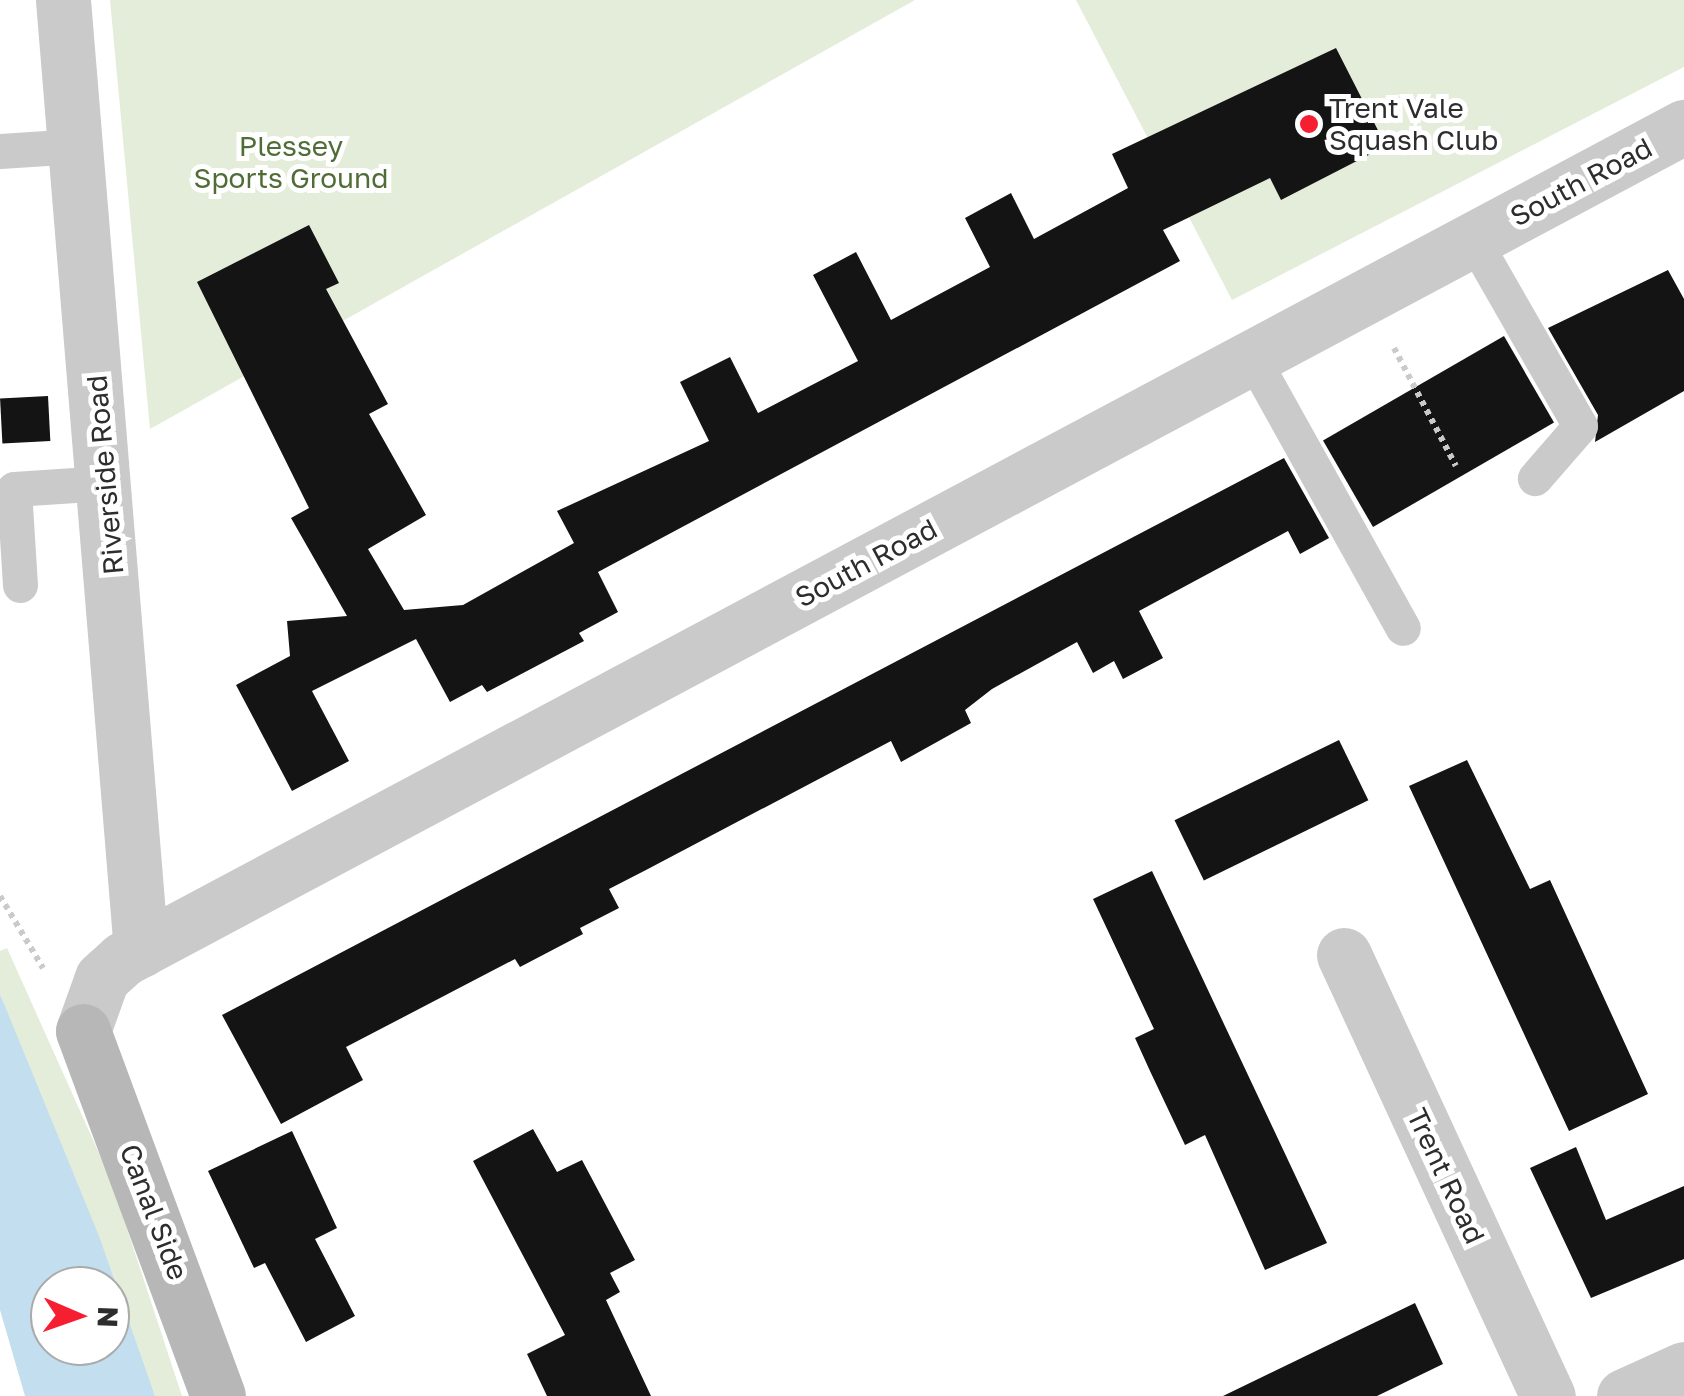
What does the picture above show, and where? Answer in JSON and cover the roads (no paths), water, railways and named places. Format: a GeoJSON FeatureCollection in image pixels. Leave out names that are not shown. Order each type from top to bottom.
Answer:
{"type":"FeatureCollection","features":[{"type":"Feature","properties":{"kind":"street","name":"Riverside Road"},"geometry":{"type":"LineString","coordinates":[[63,0],[78,146],[141,950]]}},
{"type":"Feature","properties":{"kind":"street","name":"South Road"},"geometry":{"type":"LineString","coordinates":[[83,1030],[102,978],[141,950],[1684,128]]}},
{"type":"Feature","properties":{"kind":"street","name":"Trent Road"},"geometry":{"type":"LineString","coordinates":[[1344,955],[1548,1396]]}},
{"type":"Feature","properties":{"kind":"street","name":"Canal Side"},"geometry":{"type":"LineString","coordinates":[[83,1030],[218,1396]]}},
{"type":"Feature","properties":{"kind":"street"},"geometry":{"type":"LineString","coordinates":[[1624,1396],[1684,1369]]}},
{"type":"Feature","properties":{"kind":"lane"},"geometry":{"type":"LineString","coordinates":[[0,150],[78,146]]}},
{"type":"Feature","properties":{"kind":"lane"},"geometry":{"type":"LineString","coordinates":[[1472,239],[1580,426],[1535,478]]}},
{"type":"Feature","properties":{"kind":"lane"},"geometry":{"type":"LineString","coordinates":[[1252,357],[1403,628]]}},
{"type":"Feature","properties":{"kind":"lane"},"geometry":{"type":"LineString","coordinates":[[20,584],[14,490],[105,483]]}},
{"type":"Feature","properties":{"kind":"water"},"geometry":{"type":"Polygon","coordinates":[[[0,994],[110,1266],[30,1266],[30,1366],[130,1366],[130,1325],[155,1396],[25,1396],[0,1310],[0,994]]]}},
{"type":"Feature","properties":{"kind":"place","name":"Trent Vale Squash Club"},"geometry":{"type":"Point","coordinates":[1309,124]}},
{"type":"Feature","properties":{"kind":"park label","name":"Plessey Sports Ground"},"geometry":{"type":"Point","coordinates":[291,162]}}]}
